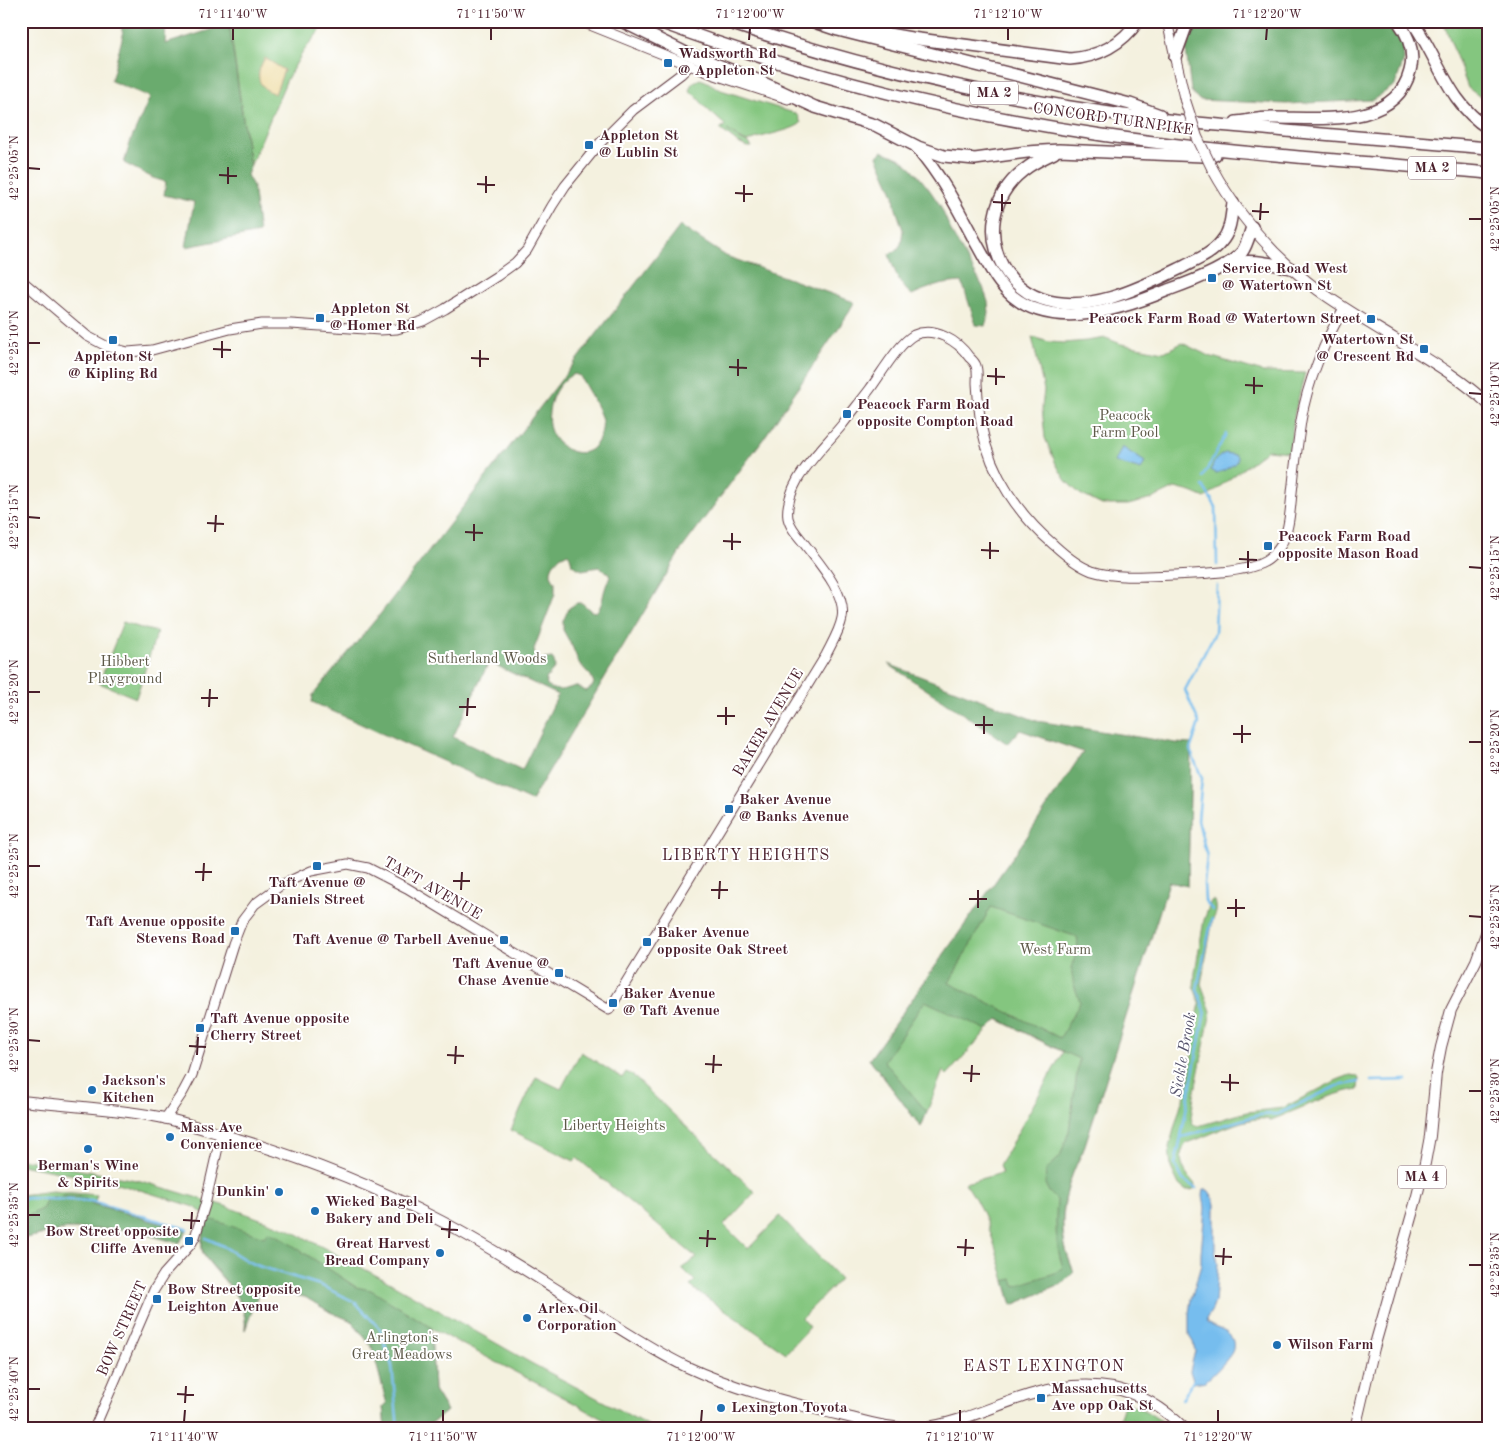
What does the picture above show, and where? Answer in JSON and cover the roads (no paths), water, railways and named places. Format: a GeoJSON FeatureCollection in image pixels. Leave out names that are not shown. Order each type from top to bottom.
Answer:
{"type":"FeatureCollection","features":[{"type":"Feature","properties":{"kind":"highway"},"geometry":{"type":"LineString","coordinates":[[621,21],[677,49],[814,106],[875,125],[934,153],[965,158],[984,158],[1058,150],[1203,156],[1250,152]]}},
{"type":"Feature","properties":{"kind":"highway","name":"CONCORD TURNPIKE"},"geometry":{"type":"LineString","coordinates":[[657,21],[745,53],[807,72],[950,107],[1049,127],[1157,143],[1488,173]]}},
{"type":"Feature","properties":{"kind":"highway","name":"CONCORD TURNPIKE"},"geometry":{"type":"LineString","coordinates":[[724,21],[831,54],[964,87],[1070,107],[1179,122]]}},
{"type":"Feature","properties":{"kind":"highway"},"geometry":{"type":"LineString","coordinates":[[812,22],[911,38],[1070,59],[1090,56],[1109,48],[1126,35],[1138,21]]}},
{"type":"Feature","properties":{"kind":"highway"},"geometry":{"type":"LineString","coordinates":[[1175,57],[1188,21]]}},
{"type":"Feature","properties":{"kind":"highway"},"geometry":{"type":"LineString","coordinates":[[1215,125],[1267,118],[1354,116],[1387,104],[1403,88],[1411,65],[1412,54],[1409,42],[1404,29],[1398,21]]}},
{"type":"Feature","properties":{"kind":"highway"},"geometry":{"type":"LineString","coordinates":[[1412,21],[1456,98],[1465,110],[1488,128]]}},
{"type":"Feature","properties":{"kind":"highway"},"geometry":{"type":"LineString","coordinates":[[812,22],[1130,104],[1179,122]]}},
{"type":"Feature","properties":{"kind":"highway","name":"MA 2"},"geometry":{"type":"LineString","coordinates":[[1179,122],[1215,125]]}},
{"type":"Feature","properties":{"kind":"highway","name":"CONCORD TURNPIKE"},"geometry":{"type":"LineString","coordinates":[[1215,125],[1488,148]]}},
{"type":"Feature","properties":{"kind":"highway"},"geometry":{"type":"LineString","coordinates":[[914,145],[945,184],[1000,283],[1019,301],[1036,309],[1052,313],[1075,314],[1095,312],[1118,307],[1170,290],[1235,258],[1248,241],[1252,227]]}},
{"type":"Feature","properties":{"kind":"highway"},"geometry":{"type":"LineString","coordinates":[[1058,150],[1028,166],[1011,181],[1000,199],[994,221],[993,235],[995,248],[1004,269],[1022,288],[1045,300],[1077,303],[1104,298],[1150,283],[1186,265],[1213,250],[1223,241],[1230,226],[1233,203]]}},
{"type":"Feature","properties":{"kind":"highway"},"geometry":{"type":"LineString","coordinates":[[1225,264],[1251,260],[1291,268]]}},
{"type":"Feature","properties":{"kind":"main road"},"geometry":{"type":"LineString","coordinates":[[1175,57],[1185,100],[1197,137],[1212,168],[1233,203],[1273,251],[1291,268],[1344,308],[1447,372],[1488,404]]}},
{"type":"Feature","properties":{"kind":"main road","name":"MA 4"},"geometry":{"type":"LineString","coordinates":[[1355,1429],[1374,1348],[1425,1163],[1441,1047],[1451,1010],[1476,961],[1488,928]]}},
{"type":"Feature","properties":{"kind":"main road"},"geometry":{"type":"LineString","coordinates":[[21,1101],[166,1118],[308,1162],[421,1211],[475,1240],[644,1344],[683,1365],[724,1383],[797,1404],[877,1424],[918,1428],[940,1425],[1051,1389],[1076,1386],[1103,1386],[1148,1400],[1170,1414],[1185,1429]]}},
{"type":"Feature","properties":{"kind":"street"},"geometry":{"type":"LineString","coordinates":[[580,21],[690,65],[778,96],[814,106]]}},
{"type":"Feature","properties":{"kind":"street"},"geometry":{"type":"LineString","coordinates":[[1166,21],[1175,57]]}},
{"type":"Feature","properties":{"kind":"street"},"geometry":{"type":"LineString","coordinates":[[21,280],[87,336],[108,347],[128,352],[157,349],[230,329],[256,325],[291,324],[380,330],[411,326],[463,298],[519,260],[530,245],[560,193],[595,149],[633,110],[690,65]]}},
{"type":"Feature","properties":{"kind":"street","name":"BAKER AVENUE"},"geometry":{"type":"LineString","coordinates":[[609,1010],[826,655],[842,616],[841,602],[829,578],[793,529],[788,517],[789,503],[797,481],[816,454],[909,339],[917,334],[928,332],[952,340],[967,353],[976,366],[982,430],[990,456],[1002,484],[1022,513],[1042,536],[1075,562],[1091,570],[1124,576],[1189,574],[1247,569],[1267,561],[1279,548],[1285,537],[1289,518],[1301,419],[1308,392],[1319,360],[1344,308]]}},
{"type":"Feature","properties":{"kind":"street","name":"TAFT AVENUE"},"geometry":{"type":"LineString","coordinates":[[166,1118],[192,1074],[232,944],[242,921],[255,904],[281,885],[312,871],[348,864],[368,868],[407,888],[609,1010]]}},
{"type":"Feature","properties":{"kind":"street","name":"BOW STREET"},"geometry":{"type":"LineString","coordinates":[[94,1429],[154,1290],[164,1274],[192,1244],[195,1238],[221,1134]]}},
{"type":"Feature","properties":{"kind":"water"},"geometry":{"type":"Polygon","coordinates":[[[1122,447],[1145,462],[1141,470],[1115,462],[1122,447]]]}},
{"type":"Feature","properties":{"kind":"water"},"geometry":{"type":"Polygon","coordinates":[[[1225,453],[1236,455],[1238,459],[1236,463],[1216,473],[1211,470],[1216,460],[1225,453]]]}},
{"type":"Feature","properties":{"kind":"water"},"geometry":{"type":"Polygon","coordinates":[[[1204,1190],[1208,1190],[1215,1204],[1215,1250],[1218,1263],[1215,1302],[1206,1319],[1207,1323],[1213,1327],[1229,1334],[1233,1342],[1233,1350],[1231,1355],[1211,1376],[1205,1381],[1194,1383],[1190,1371],[1195,1351],[1189,1336],[1189,1313],[1201,1265],[1205,1208],[1204,1190]]]}},
{"type":"Feature","properties":{"kind":"waterway","name":"Sickle Brook"},"geometry":{"type":"LineString","coordinates":[[1203,477],[1226,434]]}},
{"type":"Feature","properties":{"kind":"waterway","name":"Sickle Brook"},"geometry":{"type":"LineString","coordinates":[[1203,486],[1216,507],[1217,565]]}},
{"type":"Feature","properties":{"kind":"waterway","name":"Sickle Brook"},"geometry":{"type":"LineString","coordinates":[[1213,911],[1205,901],[1204,884],[1207,857],[1198,820],[1202,778],[1190,750],[1199,723],[1185,690],[1215,633],[1217,585]]}},
{"type":"Feature","properties":{"kind":"waterway","name":"Sickle Brook"},"geometry":{"type":"LineString","coordinates":[[1196,1188],[1183,1180],[1175,1164],[1205,1011],[1197,989],[1212,919]]}},
{"type":"Feature","properties":{"kind":"waterway"},"geometry":{"type":"LineString","coordinates":[[1371,1081],[1407,1080]]}},
{"type":"Feature","properties":{"kind":"waterway"},"geometry":{"type":"LineString","coordinates":[[1182,1137],[1259,1115],[1278,1114],[1337,1086],[1359,1082]]}},
{"type":"Feature","properties":{"kind":"waterway"},"geometry":{"type":"LineString","coordinates":[[21,1200],[27,1198],[91,1201],[187,1229]]}},
{"type":"Feature","properties":{"kind":"waterway"},"geometry":{"type":"LineString","coordinates":[[206,1238],[247,1261],[320,1285],[355,1302],[380,1329],[392,1366],[398,1429]]}},
{"type":"Feature","properties":{"kind":"waterway","name":"Sickle Brook"},"geometry":{"type":"LineString","coordinates":[[1182,1400],[1195,1378]]}},
{"type":"Feature","properties":{"kind":"place","name":"Wadsworth Rd @ Appleton St"},"geometry":{"type":"Point","coordinates":[668,63]}},
{"type":"Feature","properties":{"kind":"place","name":"Appleton St @ Lublin St"},"geometry":{"type":"Point","coordinates":[589,145]}},
{"type":"Feature","properties":{"kind":"place","name":"Service Road West @ Watertown St"},"geometry":{"type":"Point","coordinates":[1212,278]}},
{"type":"Feature","properties":{"kind":"place","name":"Appleton St @ Homer Rd"},"geometry":{"type":"Point","coordinates":[320,318]}},
{"type":"Feature","properties":{"kind":"place","name":"Peacock Farm Road @ Watertown Street"},"geometry":{"type":"Point","coordinates":[1371,319]}},
{"type":"Feature","properties":{"kind":"place","name":"Appleton St @ Kipling Rd"},"geometry":{"type":"Point","coordinates":[113,340]}},
{"type":"Feature","properties":{"kind":"place","name":"Watertown St @ Crescent Rd"},"geometry":{"type":"Point","coordinates":[1424,349]}},
{"type":"Feature","properties":{"kind":"place","name":"Peacock Farm Road opposite Compton Road"},"geometry":{"type":"Point","coordinates":[847,414]}},
{"type":"Feature","properties":{"kind":"place","name":"Peacock Farm Road opposite Mason Road"},"geometry":{"type":"Point","coordinates":[1268,546]}},
{"type":"Feature","properties":{"kind":"place","name":"Baker Avenue @ Banks Avenue"},"geometry":{"type":"Point","coordinates":[729,809]}},
{"type":"Feature","properties":{"kind":"place","name":"Taft Avenue @ Daniels Street"},"geometry":{"type":"Point","coordinates":[317,866]}},
{"type":"Feature","properties":{"kind":"place","name":"Taft Avenue opposite Stevens Road"},"geometry":{"type":"Point","coordinates":[235,931]}},
{"type":"Feature","properties":{"kind":"place","name":"Taft Avenue @ Tarbell Avenue"},"geometry":{"type":"Point","coordinates":[504,940]}},
{"type":"Feature","properties":{"kind":"place","name":"Baker Avenue opposite Oak Street"},"geometry":{"type":"Point","coordinates":[647,942]}},
{"type":"Feature","properties":{"kind":"place","name":"Taft Avenue @ Chase Avenue"},"geometry":{"type":"Point","coordinates":[559,973]}},
{"type":"Feature","properties":{"kind":"place","name":"Baker Avenue @ Taft Avenue"},"geometry":{"type":"Point","coordinates":[613,1003]}},
{"type":"Feature","properties":{"kind":"place","name":"Taft Avenue opposite Cherry Street"},"geometry":{"type":"Point","coordinates":[200,1028]}},
{"type":"Feature","properties":{"kind":"place","name":"Jackson's Kitchen"},"geometry":{"type":"Point","coordinates":[92,1090]}},
{"type":"Feature","properties":{"kind":"place","name":"Mass Ave Convenience"},"geometry":{"type":"Point","coordinates":[170,1137]}},
{"type":"Feature","properties":{"kind":"place","name":"Berman's Wine & Spirits"},"geometry":{"type":"Point","coordinates":[88,1149]}},
{"type":"Feature","properties":{"kind":"place","name":"Dunkin'"},"geometry":{"type":"Point","coordinates":[279,1192]}},
{"type":"Feature","properties":{"kind":"place","name":"Wicked Bagel Bakery and Deli"},"geometry":{"type":"Point","coordinates":[315,1211]}},
{"type":"Feature","properties":{"kind":"place","name":"Bow Street opposite Cliffe Avenue"},"geometry":{"type":"Point","coordinates":[189,1241]}},
{"type":"Feature","properties":{"kind":"place","name":"Great Harvest Bread Company"},"geometry":{"type":"Point","coordinates":[440,1253]}},
{"type":"Feature","properties":{"kind":"place","name":"Bow Street opposite Leighton Avenue"},"geometry":{"type":"Point","coordinates":[157,1299]}},
{"type":"Feature","properties":{"kind":"place","name":"Arlex Oil Corporation"},"geometry":{"type":"Point","coordinates":[527,1318]}},
{"type":"Feature","properties":{"kind":"place","name":"Wilson Farm"},"geometry":{"type":"Point","coordinates":[1277,1345]}},
{"type":"Feature","properties":{"kind":"place","name":"Massachusetts Ave opp Oak St"},"geometry":{"type":"Point","coordinates":[1041,1398]}},
{"type":"Feature","properties":{"kind":"place","name":"Lexington Toyota"},"geometry":{"type":"Point","coordinates":[721,1408]}},
{"type":"Feature","properties":{"kind":"district","name":"LIBERTY HEIGHTS"},"geometry":{"type":"Point","coordinates":[746,856]}},
{"type":"Feature","properties":{"kind":"district","name":"EAST LEXINGTON"},"geometry":{"type":"Point","coordinates":[1044,1367]}},
{"type":"Feature","properties":{"kind":"park label","name":"Peacock Farm Pool"},"geometry":{"type":"Point","coordinates":[1125,424]}},
{"type":"Feature","properties":{"kind":"park label","name":"Sutherland Woods"},"geometry":{"type":"Point","coordinates":[487,659]}},
{"type":"Feature","properties":{"kind":"park label","name":"Hibbert Playground"},"geometry":{"type":"Point","coordinates":[125,670]}},
{"type":"Feature","properties":{"kind":"park label","name":"West Farm"},"geometry":{"type":"Point","coordinates":[1055,950]}},
{"type":"Feature","properties":{"kind":"park label","name":"Liberty Heights"},"geometry":{"type":"Point","coordinates":[614,1126]}},
{"type":"Feature","properties":{"kind":"park label","name":"Arlington's Great Meadows"},"geometry":{"type":"Point","coordinates":[402,1346]}}]}
